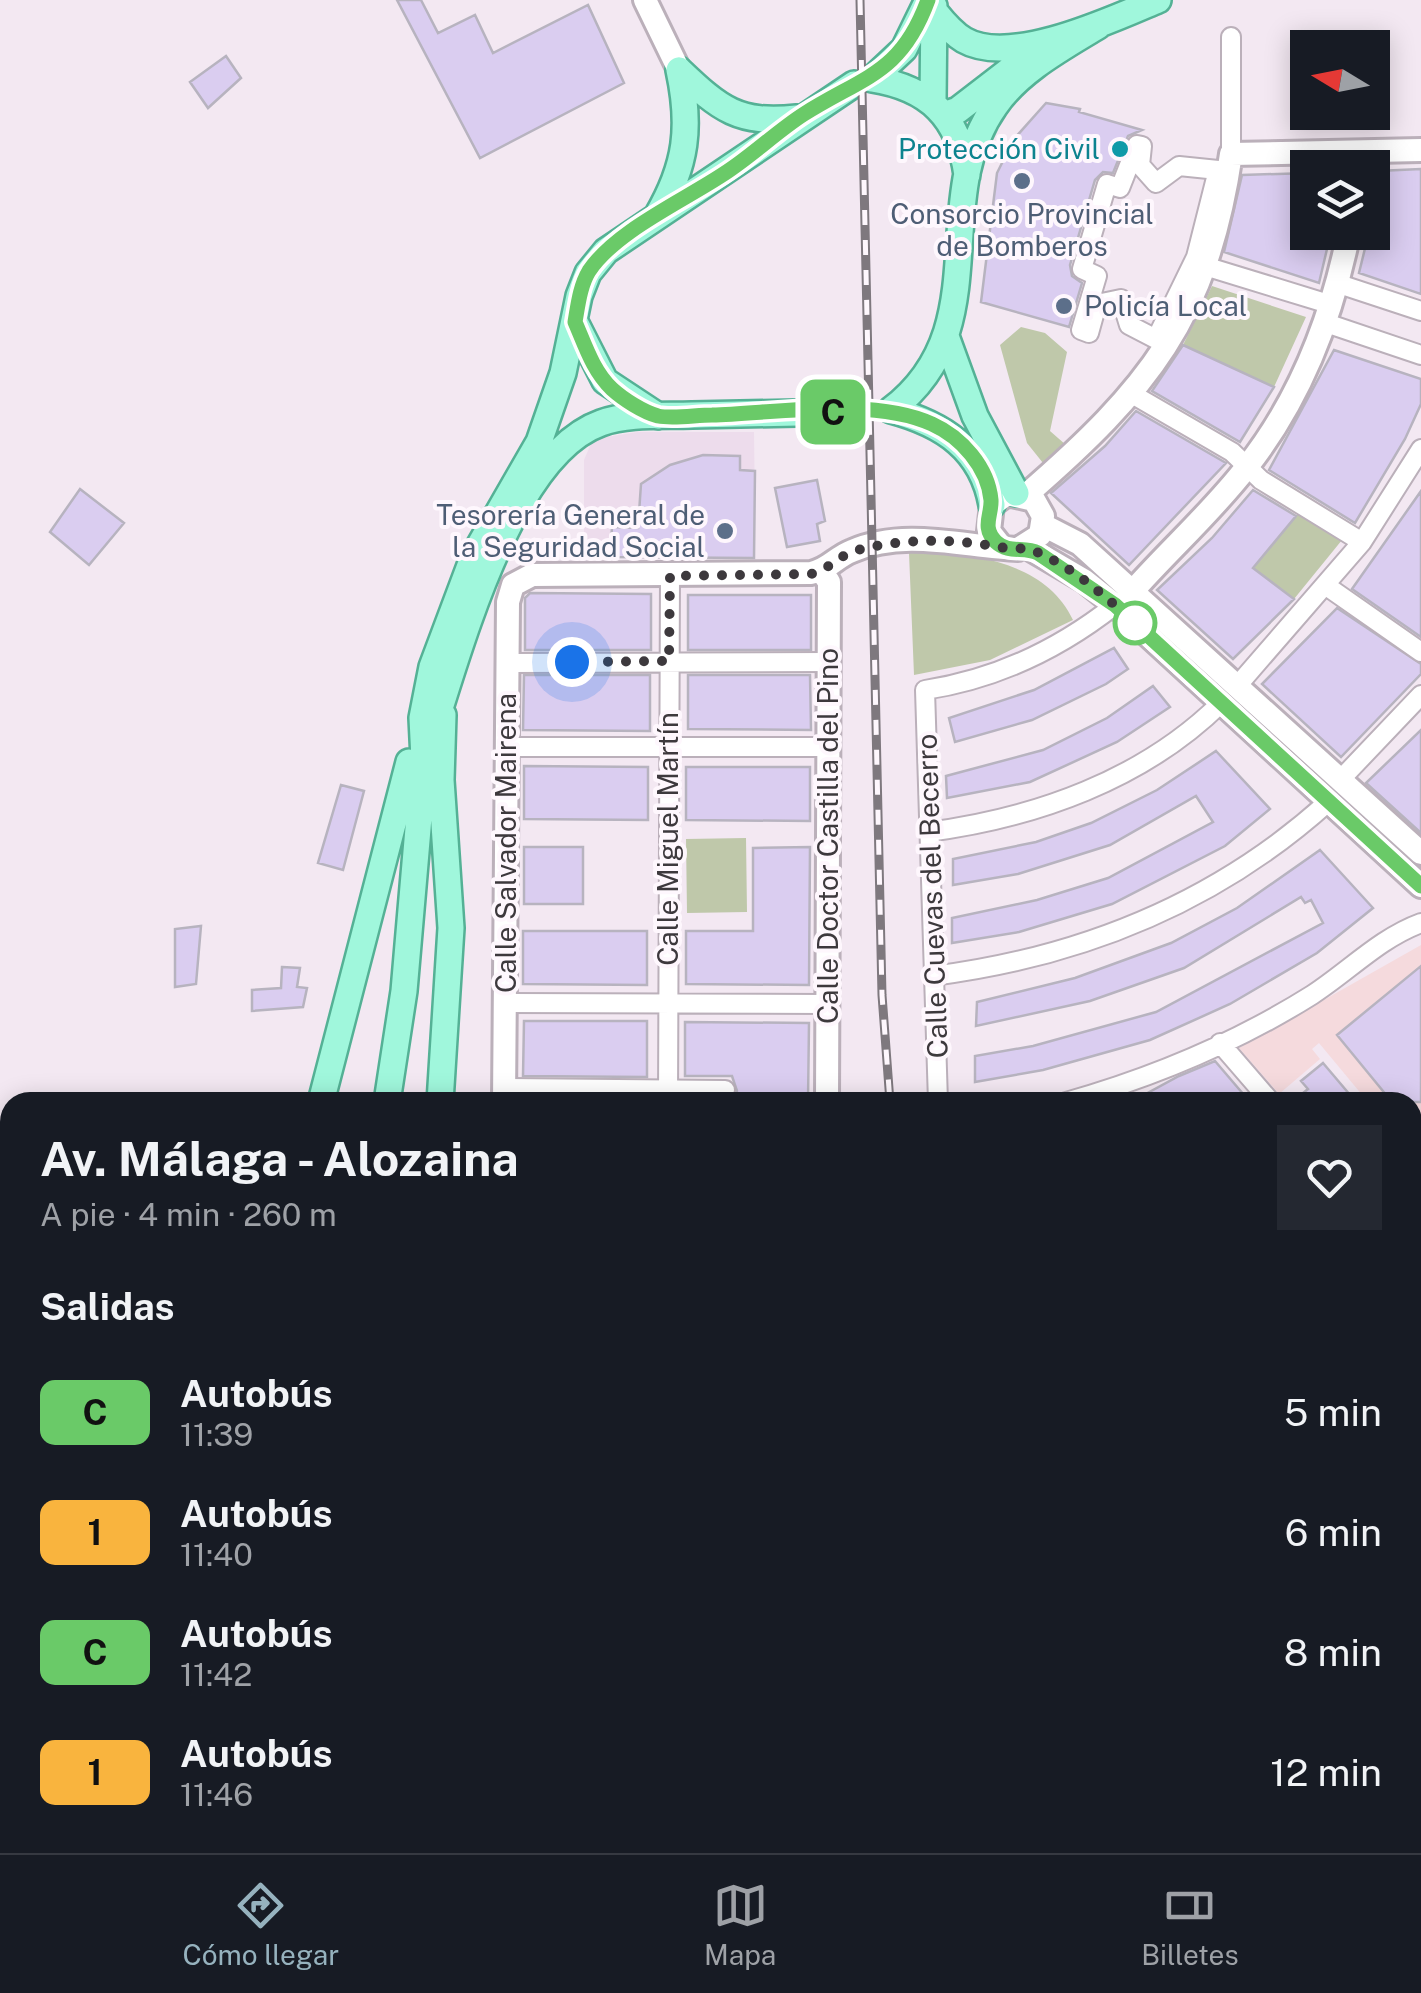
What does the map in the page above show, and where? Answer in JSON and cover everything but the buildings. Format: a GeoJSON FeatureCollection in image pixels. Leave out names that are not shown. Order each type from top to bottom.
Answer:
{"type":"FeatureCollection","features":[{"type":"Feature","properties":{"kind":"main road"},"geometry":{"type":"LineString","coordinates":[[932,4],[964,40],[1001,48],[1067,36],[1158,0]]}},
{"type":"Feature","properties":{"kind":"main road"},"geometry":{"type":"LineString","coordinates":[[324,1092],[450,612],[492,521],[538,442],[588,272],[606,251],[756,152],[797,118],[863,81],[904,49],[932,4]]}},
{"type":"Feature","properties":{"kind":"main road"},"geometry":{"type":"LineString","coordinates":[[932,4],[939,107]]}},
{"type":"Feature","properties":{"kind":"main road"},"geometry":{"type":"LineString","coordinates":[[989,514],[980,466],[955,438],[936,425],[891,410],[923,382],[947,339],[967,175],[992,109],[1008,90],[1098,26]]}},
{"type":"Feature","properties":{"kind":"main road"},"geometry":{"type":"LineString","coordinates":[[939,107],[978,96],[997,76],[1067,36]]}},
{"type":"Feature","properties":{"kind":"main road"},"geometry":{"type":"LineString","coordinates":[[679,70],[728,112],[748,119],[797,118]]}},
{"type":"Feature","properties":{"kind":"main road"},"geometry":{"type":"LineString","coordinates":[[657,216],[674,186],[686,150],[686,104],[679,70]]}},
{"type":"Feature","properties":{"kind":"main road"},"geometry":{"type":"LineString","coordinates":[[863,81],[912,88],[939,107],[963,148],[967,175]]}},
{"type":"Feature","properties":{"kind":"main road"},"geometry":{"type":"LineString","coordinates":[[575,322],[605,381],[658,416]]}},
{"type":"Feature","properties":{"kind":"main road"},"geometry":{"type":"LineString","coordinates":[[947,339],[975,416],[1021,494]]}},
{"type":"Feature","properties":{"kind":"main road"},"geometry":{"type":"LineString","coordinates":[[424,758],[462,634],[491,563],[542,474],[563,448],[602,422],[658,416],[845,412]]}},
{"type":"Feature","properties":{"kind":"main road"},"geometry":{"type":"LineString","coordinates":[[441,1092],[450,988],[441,780],[445,695]]}},
{"type":"Feature","properties":{"kind":"main road"},"geometry":{"type":"LineString","coordinates":[[389,1092],[404,992],[424,758],[422,718]]}},
{"type":"Feature","properties":{"kind":"street"},"geometry":{"type":"LineString","coordinates":[[646,0],[679,70]]}},
{"type":"Feature","properties":{"kind":"street"},"geometry":{"type":"LineString","coordinates":[[966,540],[989,514],[1021,494],[1132,394],[1162,355],[1208,267],[1231,154],[1231,37]]}},
{"type":"Feature","properties":{"kind":"street"},"geometry":{"type":"LineString","coordinates":[[1138,144],[1142,146],[1140,165],[1156,182],[1179,166],[1218,170],[1200,246],[1173,310],[1156,339],[1128,325],[1121,299],[1097,304],[1089,333],[1081,330],[1097,276],[1082,270],[1107,184],[1120,188],[1125,182],[1138,144]]}},
{"type":"Feature","properties":{"kind":"street"},"geometry":{"type":"LineString","coordinates":[[1390,155],[1421,150]]}},
{"type":"Feature","properties":{"kind":"street"},"geometry":{"type":"LineString","coordinates":[[1231,154],[1290,157]]}},
{"type":"Feature","properties":{"kind":"street"},"geometry":{"type":"LineString","coordinates":[[1123,598],[1246,468],[1292,395],[1332,304],[1345,250]]}},
{"type":"Feature","properties":{"kind":"street"},"geometry":{"type":"LineString","coordinates":[[1208,267],[1332,304],[1421,311]]}},
{"type":"Feature","properties":{"kind":"street"},"geometry":{"type":"LineString","coordinates":[[1332,304],[1421,355]]}},
{"type":"Feature","properties":{"kind":"street"},"geometry":{"type":"LineString","coordinates":[[1132,394],[1232,452],[1246,468],[1362,542]]}},
{"type":"Feature","properties":{"kind":"street"},"geometry":{"type":"LineString","coordinates":[[1238,685],[1362,542],[1421,448]]}},
{"type":"Feature","properties":{"kind":"street"},"geometry":{"type":"LineString","coordinates":[[1021,494],[1040,507],[1043,526],[1027,547]]}},
{"type":"Feature","properties":{"kind":"street"},"geometry":{"type":"LineString","coordinates":[[989,514],[1000,546]]}},
{"type":"Feature","properties":{"kind":"street"},"geometry":{"type":"LineString","coordinates":[[1043,526],[1080,544],[1123,598],[1221,703],[1421,886]]}},
{"type":"Feature","properties":{"kind":"street"},"geometry":{"type":"LineString","coordinates":[[670,576],[822,572],[852,550],[906,541],[966,540],[1027,547],[1123,598],[1238,685],[1421,853]]}},
{"type":"Feature","properties":{"kind":"street","name":"Calle Doctor Castilla del Pino"},"geometry":{"type":"LineString","coordinates":[[822,572],[829,582],[826,1092]]}},
{"type":"Feature","properties":{"kind":"street","name":"Calle Salvador Mairena"},"geometry":{"type":"LineString","coordinates":[[504,1092],[507,662],[512,585],[532,574],[670,576]]}},
{"type":"Feature","properties":{"kind":"street","name":"Calle Miguel Martín"},"geometry":{"type":"LineString","coordinates":[[668,1092],[670,576]]}},
{"type":"Feature","properties":{"kind":"street"},"geometry":{"type":"LineString","coordinates":[[1325,585],[1421,652]]}},
{"type":"Feature","properties":{"kind":"street","name":"Calle Cuevas del Becerro"},"geometry":{"type":"LineString","coordinates":[[938,1092],[925,690],[972,681],[1041,655],[1123,598]]}},
{"type":"Feature","properties":{"kind":"street"},"geometry":{"type":"LineString","coordinates":[[507,662],[829,662]]}},
{"type":"Feature","properties":{"kind":"street"},"geometry":{"type":"LineString","coordinates":[[1342,778],[1421,695]]}},
{"type":"Feature","properties":{"kind":"street"},"geometry":{"type":"LineString","coordinates":[[928,832],[1020,816],[1102,783],[1147,760],[1221,703]]}},
{"type":"Feature","properties":{"kind":"street"},"geometry":{"type":"LineString","coordinates":[[507,747],[828,747]]}},
{"type":"Feature","properties":{"kind":"street"},"geometry":{"type":"LineString","coordinates":[[933,976],[1014,964],[1066,950],[1168,911],[1244,866],[1328,802]]}},
{"type":"Feature","properties":{"kind":"street"},"geometry":{"type":"LineString","coordinates":[[1103,1092],[1220,1043],[1311,995],[1393,934],[1421,923]]}},
{"type":"Feature","properties":{"kind":"street"},"geometry":{"type":"LineString","coordinates":[[506,1003],[827,1004]]}},
{"type":"Feature","properties":{"kind":"street"},"geometry":{"type":"LineString","coordinates":[[1220,1043],[1262,1092]]}},
{"type":"Feature","properties":{"kind":"street"},"geometry":{"type":"LineString","coordinates":[[706,1092],[725,1090]]}},
{"type":"Feature","properties":{"kind":"shaded area"},"geometry":{"type":"Polygon","coordinates":[[[638,432],[754,432],[755,511],[697,510],[695,557],[584,556],[584,460],[593,439],[638,432]]]}},
{"type":"Feature","properties":{"kind":"shaded area"},"geometry":{"type":"Polygon","coordinates":[[[1421,945],[1421,1092],[1360,1092],[1319,1043],[1312,1049],[1320,1059],[1277,1092],[1239,1048],[1421,945]]]}},
{"type":"Feature","properties":{"kind":"green space"},"geometry":{"type":"Polygon","coordinates":[[[1212,286],[1306,317],[1274,387],[1183,345],[1212,286]]]}},
{"type":"Feature","properties":{"kind":"green space"},"geometry":{"type":"Polygon","coordinates":[[[1021,327],[1045,333],[1067,352],[1050,431],[1066,445],[1043,463],[1027,443],[1000,345],[1021,327]]]}},
{"type":"Feature","properties":{"kind":"green space"},"geometry":{"type":"Polygon","coordinates":[[[1298,514],[1342,540],[1294,599],[1253,569],[1298,514]]]}},
{"type":"Feature","properties":{"kind":"green space"},"geometry":{"type":"Polygon","coordinates":[[[934,552],[995,561],[1032,576],[1062,602],[1073,620],[990,660],[914,675],[909,553],[934,552]]]}},
{"type":"Feature","properties":{"kind":"green space"},"geometry":{"type":"Polygon","coordinates":[[[746,838],[747,912],[687,913],[686,839],[746,838]]]}},
{"type":"Feature","properties":{"kind":"tunnel"},"geometry":{"type":"LineString","coordinates":[[845,412],[891,410]]}},
{"type":"Feature","properties":{"kind":"railway"},"geometry":{"type":"LineString","coordinates":[[860,0],[882,995],[889,1092]]}},
{"type":"Feature","properties":{"kind":"bus line","name":"C"},"geometry":{"type":"LineString","coordinates":[[928,0],[904,49],[872,79],[854,84],[797,118],[742,162],[606,251],[588,272],[579,296],[575,322],[588,353],[613,390],[658,416],[891,410],[936,425],[955,438],[980,466],[992,505],[988,531],[1000,546],[1027,547],[1085,581],[1115,605],[1421,886]]}},
{"type":"Feature","properties":{"kind":"place","name":"Protección Civil"},"geometry":{"type":"Point","coordinates":[1120,149]}},
{"type":"Feature","properties":{"kind":"place","name":"Consorcio Provincial de Bomberos"},"geometry":{"type":"Point","coordinates":[1022,181]}},
{"type":"Feature","properties":{"kind":"place","name":"Policía Local"},"geometry":{"type":"Point","coordinates":[1064,306]}},
{"type":"Feature","properties":{"kind":"place","name":"Tesorería General de la Seguridad Social"},"geometry":{"type":"Point","coordinates":[725,531]}},
{"type":"Feature","properties":{"kind":"route"},"geometry":{"type":"LineString","coordinates":[[572,662],[669,661],[670,576],[811,574],[822,572],[852,550],[906,541],[966,540],[1009,549],[1027,547],[1085,581],[1144,631],[1135,623]]}}]}
